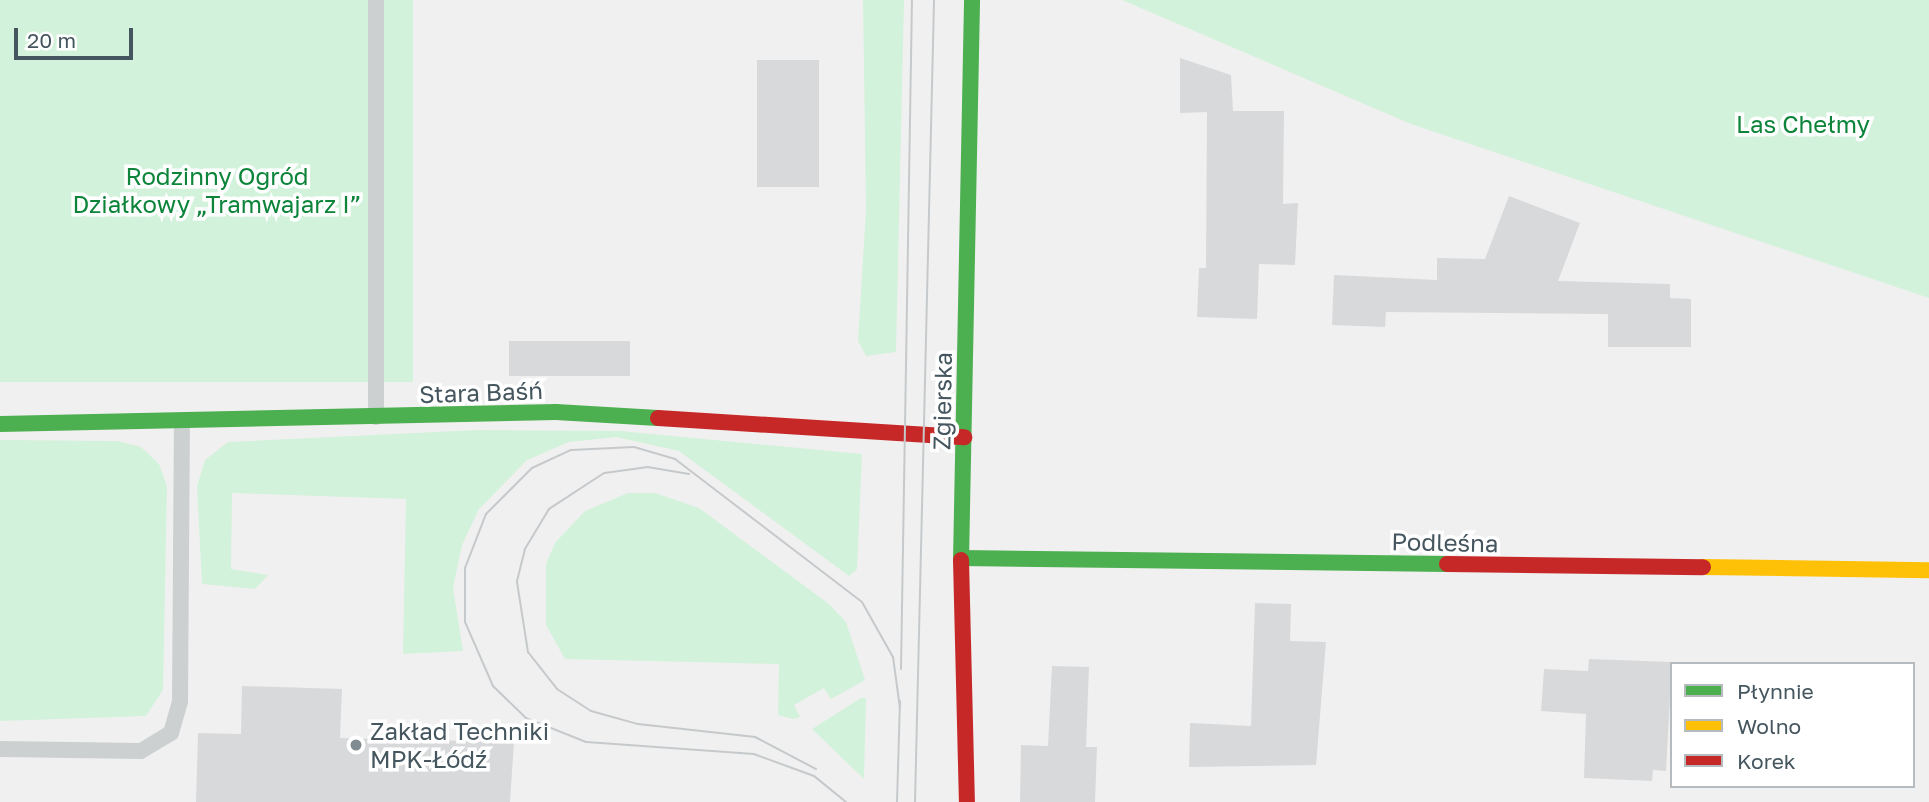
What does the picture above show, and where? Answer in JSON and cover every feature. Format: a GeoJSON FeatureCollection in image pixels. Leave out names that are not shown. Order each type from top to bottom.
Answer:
{"type":"FeatureCollection","features":[{"type":"Feature","properties":{"kind":"street","name":"Zgierska"},"geometry":{"type":"LineString","coordinates":[[967,802],[961,558],[972,0]]}},
{"type":"Feature","properties":{"kind":"street","name":"Stara Baśń"},"geometry":{"type":"LineString","coordinates":[[0,424],[587,413],[964,437]]}},
{"type":"Feature","properties":{"kind":"street","name":"Podleśna"},"geometry":{"type":"LineString","coordinates":[[961,558],[1929,570]]}},
{"type":"Feature","properties":{"kind":"lane"},"geometry":{"type":"LineString","coordinates":[[376,0],[376,419]]}},
{"type":"Feature","properties":{"kind":"lane"},"geometry":{"type":"LineString","coordinates":[[0,749],[141,751],[171,733],[180,702],[182,422]]}},
{"type":"Feature","properties":{"kind":"green space","name":"Rodzinny Ogród Działkowy „Tramwajarz I”"},"geometry":{"type":"Polygon","coordinates":[[[0,0],[413,0],[413,382],[0,382],[0,0]]]}},
{"type":"Feature","properties":{"kind":"green space"},"geometry":{"type":"Polygon","coordinates":[[[863,0],[904,0],[896,352],[866,356],[858,341],[866,210],[863,0]]]}},
{"type":"Feature","properties":{"kind":"green space","name":"Las Chełmy"},"geometry":{"type":"Polygon","coordinates":[[[1122,0],[1929,0],[1929,298],[1411,124],[1122,0]]]}},
{"type":"Feature","properties":{"kind":"green space"},"geometry":{"type":"Polygon","coordinates":[[[477,430],[620,431],[862,454],[857,569],[849,576],[679,451],[616,437],[569,442],[527,460],[479,509],[462,545],[453,588],[463,651],[403,654],[406,499],[232,493],[231,569],[268,575],[255,589],[202,584],[197,486],[205,460],[228,442],[477,430]]]}},
{"type":"Feature","properties":{"kind":"green space"},"geometry":{"type":"Polygon","coordinates":[[[0,440],[117,441],[141,447],[159,464],[167,486],[163,690],[146,716],[0,721],[0,440]]]}},
{"type":"Feature","properties":{"kind":"green space"},"geometry":{"type":"Polygon","coordinates":[[[628,493],[655,493],[699,508],[829,604],[846,622],[865,680],[831,699],[824,688],[794,705],[800,717],[793,719],[778,715],[779,664],[565,659],[546,625],[546,564],[555,543],[585,511],[628,493]]]}},
{"type":"Feature","properties":{"kind":"green space"},"geometry":{"type":"Polygon","coordinates":[[[861,698],[866,698],[864,779],[812,729],[861,698]]]}},
{"type":"Feature","properties":{"kind":"building"},"geometry":{"type":"Polygon","coordinates":[[[1180,58],[1231,75],[1233,111],[1284,111],[1283,204],[1298,203],[1295,265],[1259,264],[1257,319],[1197,317],[1199,268],[1206,268],[1207,112],[1180,113],[1180,58]]]}},
{"type":"Feature","properties":{"kind":"building"},"geometry":{"type":"Polygon","coordinates":[[[757,60],[819,60],[819,187],[757,187],[757,60]]]}},
{"type":"Feature","properties":{"kind":"building"},"geometry":{"type":"Polygon","coordinates":[[[1509,196],[1580,223],[1558,281],[1670,284],[1670,298],[1691,299],[1691,347],[1608,347],[1608,314],[1386,312],[1385,327],[1332,325],[1334,275],[1437,280],[1437,258],[1485,259],[1509,196]]]}},
{"type":"Feature","properties":{"kind":"building"},"geometry":{"type":"Polygon","coordinates":[[[509,341],[630,341],[630,376],[509,376],[509,341]]]}},
{"type":"Feature","properties":{"kind":"building"},"geometry":{"type":"Polygon","coordinates":[[[1255,603],[1291,604],[1290,641],[1326,642],[1316,765],[1189,767],[1190,723],[1251,726],[1255,603]]]}},
{"type":"Feature","properties":{"kind":"building"},"geometry":{"type":"Polygon","coordinates":[[[1589,659],[1672,662],[1666,771],[1653,770],[1652,781],[1584,778],[1586,714],[1541,711],[1544,669],[1588,671],[1589,659]]]}},
{"type":"Feature","properties":{"kind":"building"},"geometry":{"type":"Polygon","coordinates":[[[1052,666],[1089,667],[1086,747],[1097,747],[1095,802],[1020,802],[1021,745],[1048,746],[1052,666]]]}},
{"type":"Feature","properties":{"kind":"building","name":"Zakład Techniki MPK-Łódź"},"geometry":{"type":"Polygon","coordinates":[[[242,686],[342,689],[340,738],[514,742],[510,802],[196,802],[198,733],[241,734],[242,686]]]}},
{"type":"Feature","properties":{"kind":"tram line"},"geometry":{"type":"LineString","coordinates":[[901,669],[912,0]]}},
{"type":"Feature","properties":{"kind":"tram line"},"geometry":{"type":"LineString","coordinates":[[915,802],[934,0]]}},
{"type":"Feature","properties":{"kind":"tram line"},"geometry":{"type":"LineString","coordinates":[[846,802],[814,776],[754,754],[586,742],[526,718],[493,686],[465,622],[465,568],[486,514],[532,468],[571,450],[634,447],[675,459],[862,602],[893,657],[900,708]]}},
{"type":"Feature","properties":{"kind":"tram line"},"geometry":{"type":"LineString","coordinates":[[689,474],[648,467],[604,473],[549,509],[525,549],[517,582],[528,652],[557,689],[591,711],[638,724],[755,737],[816,769]]}},
{"type":"Feature","properties":{"kind":"tram line"},"geometry":{"type":"LineString","coordinates":[[897,802],[900,701]]}},
{"type":"Feature","properties":{"kind":"traffic: fast"},"geometry":{"type":"LineString","coordinates":[[961,560],[972,0]]}},
{"type":"Feature","properties":{"kind":"traffic: fast"},"geometry":{"type":"LineString","coordinates":[[0,424],[556,412],[658,418]]}},
{"type":"Feature","properties":{"kind":"traffic: fast"},"geometry":{"type":"LineString","coordinates":[[961,558],[1447,564]]}},
{"type":"Feature","properties":{"kind":"traffic: slow"},"geometry":{"type":"LineString","coordinates":[[1703,567],[1929,570]]}},
{"type":"Feature","properties":{"kind":"traffic: jam"},"geometry":{"type":"LineString","coordinates":[[658,418],[964,437]]}},
{"type":"Feature","properties":{"kind":"traffic: jam"},"geometry":{"type":"LineString","coordinates":[[961,560],[967,802]]}},
{"type":"Feature","properties":{"kind":"traffic: jam"},"geometry":{"type":"LineString","coordinates":[[1447,564],[1703,567]]}},
{"type":"Feature","properties":{"kind":"place","name":"Zakład Techniki MPK-Łódź"},"geometry":{"type":"Point","coordinates":[356,745]}}]}
